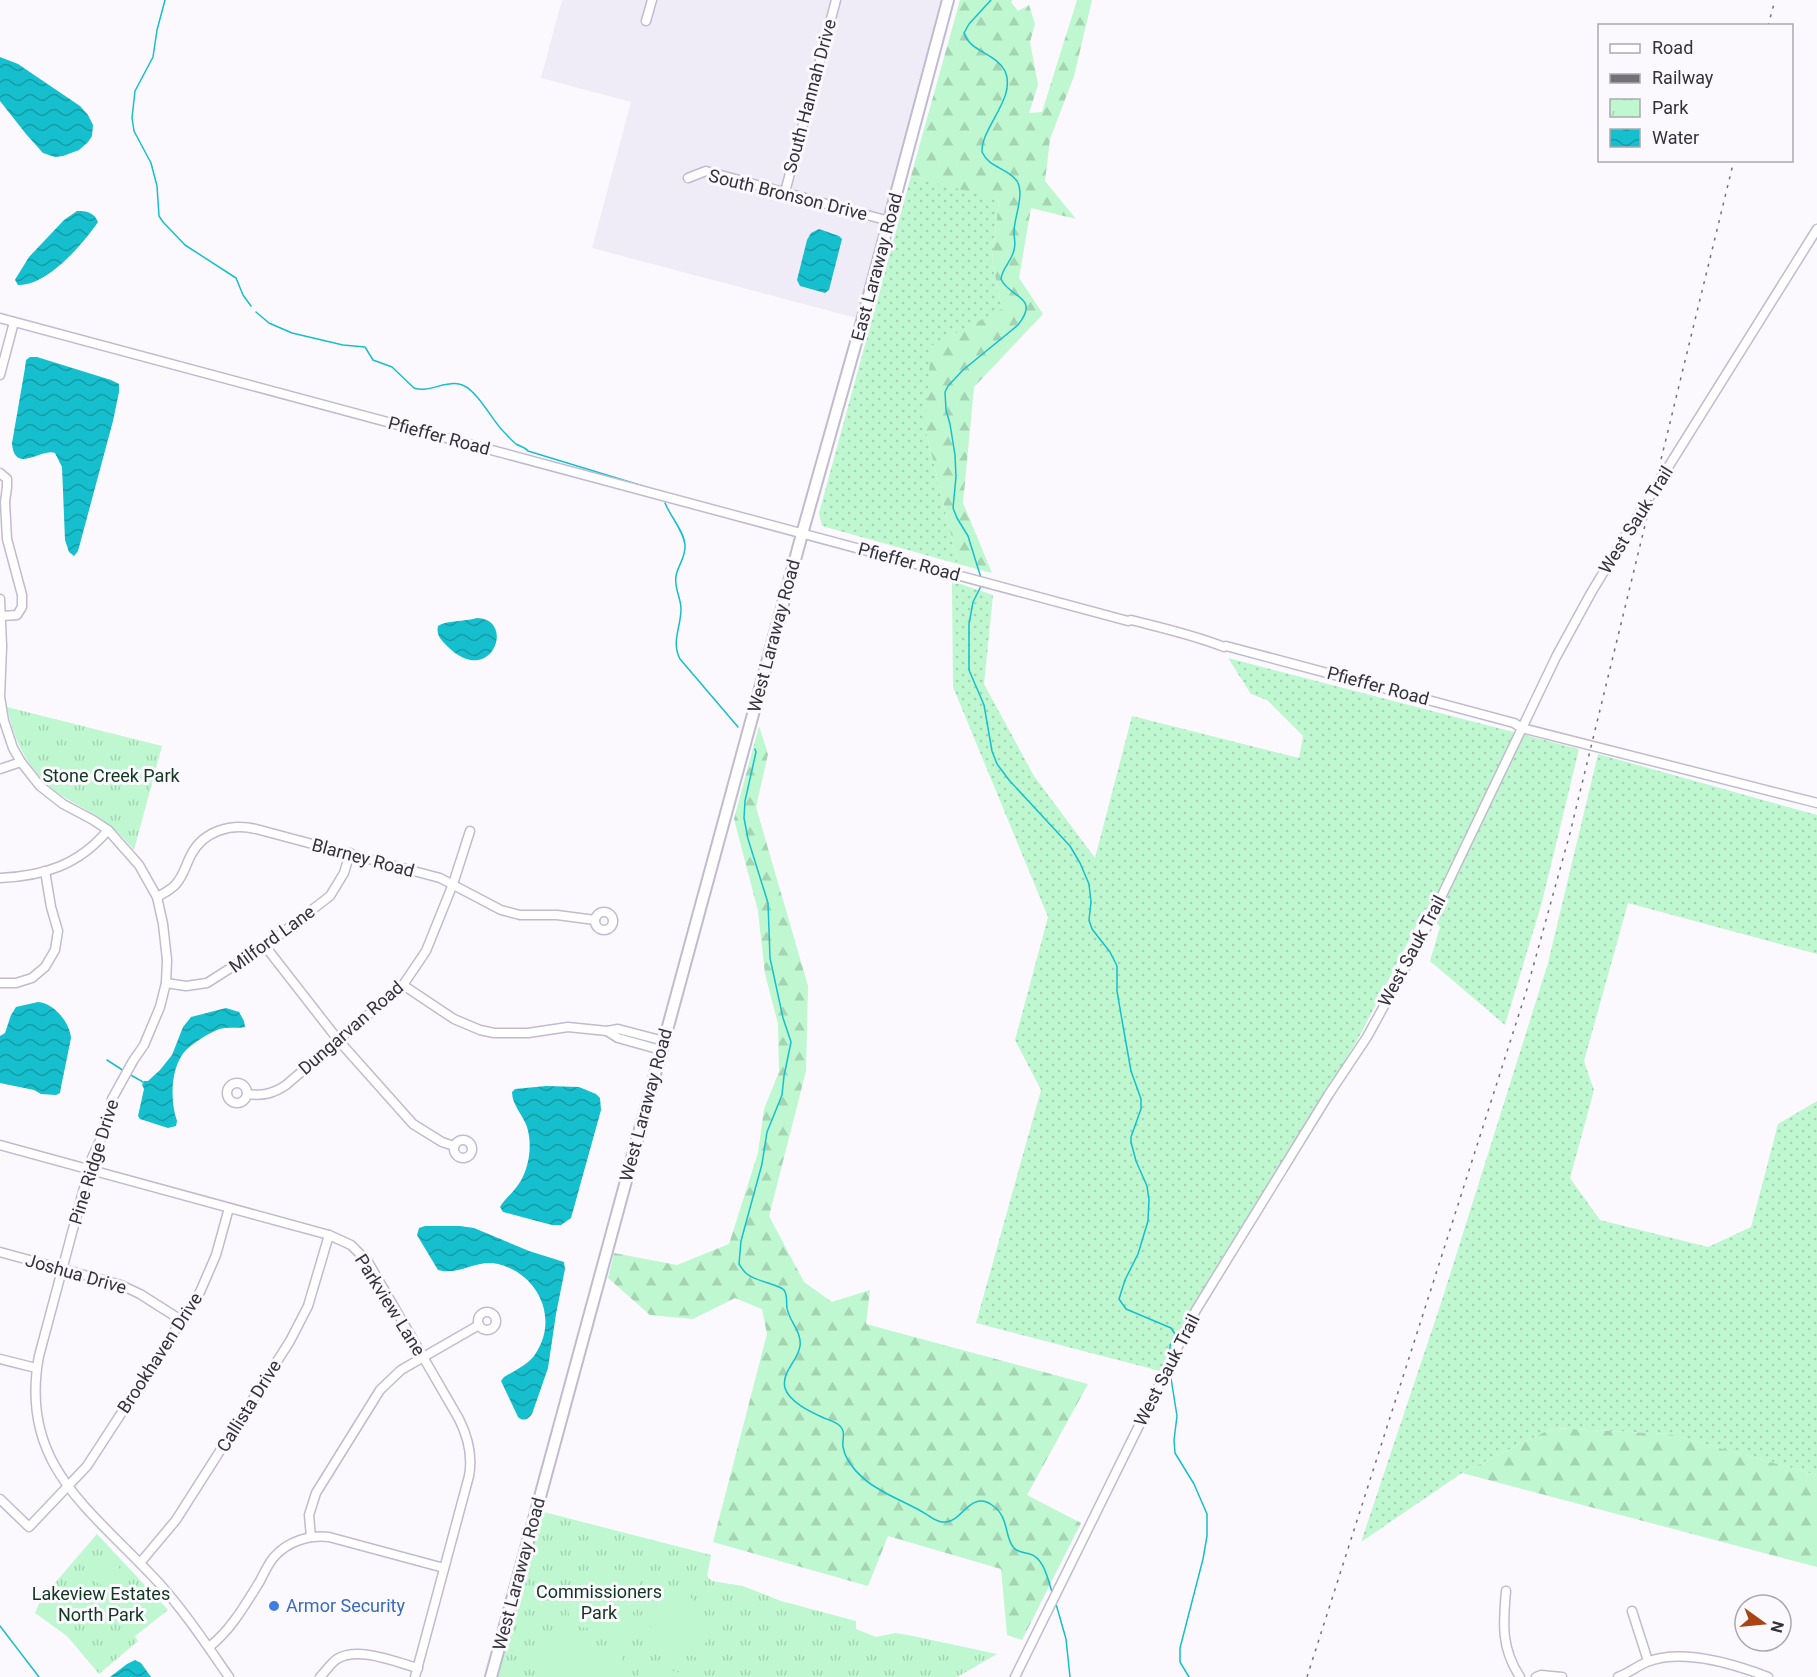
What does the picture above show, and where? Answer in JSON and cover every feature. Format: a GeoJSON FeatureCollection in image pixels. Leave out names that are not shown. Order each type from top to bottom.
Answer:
{"type":"FeatureCollection","features":[{"type":"Feature","properties":{"kind":"main road","name":"East Laraway Road"},"geometry":{"type":"LineString","coordinates":[[802,534],[948,0]]}},
{"type":"Feature","properties":{"kind":"main road","name":"West Laraway Road"},"geometry":{"type":"LineString","coordinates":[[491,1677],[802,534]]}},
{"type":"Feature","properties":{"kind":"street"},"geometry":{"type":"LineString","coordinates":[[646,21],[652,0]]}},
{"type":"Feature","properties":{"kind":"street","name":"South Hannah Drive"},"geometry":{"type":"LineString","coordinates":[[785,192],[836,0]]}},
{"type":"Feature","properties":{"kind":"street","name":"South Bronson Drive"},"geometry":{"type":"LineString","coordinates":[[688,178],[706,171],[889,221]]}},
{"type":"Feature","properties":{"kind":"street","name":"West Sauk Trail"},"geometry":{"type":"LineString","coordinates":[[1015,1677],[1197,1310],[1298,1143],[1372,1027],[1423,935],[1556,657],[1597,583],[1817,229]]}},
{"type":"Feature","properties":{"kind":"street","name":"Pfieffer Road"},"geometry":{"type":"LineString","coordinates":[[0,318],[1161,628],[1224,647],[1272,657],[1514,723],[1522,728],[1817,803]]}},
{"type":"Feature","properties":{"kind":"street"},"geometry":{"type":"LineString","coordinates":[[0,375],[14,322]]}},
{"type":"Feature","properties":{"kind":"street"},"geometry":{"type":"LineString","coordinates":[[0,473],[7,479],[5,502],[7,539],[22,595],[22,607],[17,615],[2,616]]}},
{"type":"Feature","properties":{"kind":"street","name":"Pine Ridge Drive"},"geometry":{"type":"LineString","coordinates":[[0,598],[2,616],[0,697],[8,735],[21,762],[40,786],[108,830],[139,865],[157,897],[167,960],[166,983],[160,1007],[144,1045],[112,1099],[107,1125],[89,1169],[62,1269],[36,1368],[36,1407],[40,1432],[51,1460],[68,1487],[188,1617],[229,1677]]}},
{"type":"Feature","properties":{"kind":"street"},"geometry":{"type":"LineString","coordinates":[[0,769],[21,762]]}},
{"type":"Feature","properties":{"kind":"street","name":"Blarney Road"},"geometry":{"type":"LineString","coordinates":[[157,897],[177,883],[200,842],[224,829],[248,827],[440,878],[494,907],[511,913],[557,915],[595,920]]}},
{"type":"Feature","properties":{"kind":"street"},"geometry":{"type":"LineString","coordinates":[[0,878],[45,871],[78,859],[108,830]]}},
{"type":"Feature","properties":{"kind":"street","name":"Dungarvan Road"},"geometry":{"type":"LineString","coordinates":[[247,1094],[265,1095],[279,1090],[403,985],[426,951],[453,884],[470,831]]}},
{"type":"Feature","properties":{"kind":"street","name":"Milford Lane"},"geometry":{"type":"LineString","coordinates":[[166,983],[186,986],[207,983],[265,946],[330,896],[344,873],[350,853]]}},
{"type":"Feature","properties":{"kind":"street"},"geometry":{"type":"LineString","coordinates":[[0,983],[16,983],[32,978],[45,967],[55,950],[58,931],[51,908],[45,871]]}},
{"type":"Feature","properties":{"kind":"street"},"geometry":{"type":"LineString","coordinates":[[265,946],[339,1041],[413,1124],[442,1142],[454,1146]]}},
{"type":"Feature","properties":{"kind":"street"},"geometry":{"type":"LineString","coordinates":[[403,985],[454,1018],[474,1028],[494,1033],[528,1033],[568,1027],[607,1031],[618,1029],[662,1046]]}},
{"type":"Feature","properties":{"kind":"street","name":"Parkview Lane"},"geometry":{"type":"LineString","coordinates":[[0,1145],[329,1234],[351,1245],[368,1262],[463,1427],[471,1451],[469,1476],[416,1672]]}},
{"type":"Feature","properties":{"kind":"street","name":"Brookhaven Drive"},"geometry":{"type":"LineString","coordinates":[[0,1499],[29,1527],[87,1466],[200,1292],[212,1268],[229,1208]]}},
{"type":"Feature","properties":{"kind":"street","name":"Callista Drive"},"geometry":{"type":"LineString","coordinates":[[140,1563],[176,1520],[294,1333],[311,1298],[329,1234]]}},
{"type":"Feature","properties":{"kind":"street","name":"Joshua Drive"},"geometry":{"type":"LineString","coordinates":[[0,1252],[126,1287],[181,1320]]}},
{"type":"Feature","properties":{"kind":"street"},"geometry":{"type":"LineString","coordinates":[[311,1537],[309,1515],[319,1487],[380,1390],[401,1370],[479,1325]]}},
{"type":"Feature","properties":{"kind":"street"},"geometry":{"type":"LineString","coordinates":[[0,1359],[36,1368]]}},
{"type":"Feature","properties":{"kind":"street"},"geometry":{"type":"LineString","coordinates":[[209,1647],[229,1628],[274,1557],[289,1545],[311,1537],[339,1539],[444,1568]]}},
{"type":"Feature","properties":{"kind":"street"},"geometry":{"type":"LineString","coordinates":[[1506,1591],[1503,1627],[1511,1663],[1520,1677]]}},
{"type":"Feature","properties":{"kind":"street"},"geometry":{"type":"LineString","coordinates":[[1632,1611],[1648,1661]]}},
{"type":"Feature","properties":{"kind":"street"},"geometry":{"type":"LineString","coordinates":[[320,1677],[337,1659],[355,1653],[365,1654],[416,1672]]}},
{"type":"Feature","properties":{"kind":"street"},"geometry":{"type":"LineString","coordinates":[[1618,1677],[1648,1661],[1674,1657],[1705,1659],[1737,1665],[1768,1677]]}},
{"type":"Feature","properties":{"kind":"street"},"geometry":{"type":"LineString","coordinates":[[1536,1677],[1541,1675],[1562,1677]]}},
{"type":"Feature","properties":{"kind":"shaded area"},"geometry":{"type":"Polygon","coordinates":[[[562,0],[947,0],[860,319],[592,248],[631,102],[541,78],[562,0]]]}},
{"type":"Feature","properties":{"kind":"green space"},"geometry":{"type":"Polygon","coordinates":[[[960,0],[1012,0],[1011,2],[1018,11],[1029,5],[1035,24],[1030,42],[1038,85],[1029,113],[1042,112],[1077,0],[1092,0],[1074,76],[1050,139],[1045,181],[1076,219],[1031,208],[1019,278],[1043,314],[974,387],[963,503],[992,573],[958,564],[925,427],[931,346],[1002,309],[992,260],[999,200],[911,176],[960,0]]]}},
{"type":"Feature","properties":{"kind":"green space"},"geometry":{"type":"Polygon","coordinates":[[[911,176],[999,199],[992,260],[1002,309],[925,427],[958,564],[822,526],[819,513],[911,176]]]}},
{"type":"Feature","properties":{"kind":"green space"},"geometry":{"type":"Polygon","coordinates":[[[952,581],[993,595],[984,684],[1034,776],[1095,858],[1132,716],[1299,758],[1303,736],[1267,700],[1251,694],[1228,658],[1579,749],[1542,902],[1505,1025],[1430,961],[1440,927],[1425,909],[1359,1037],[1199,1305],[1164,1372],[976,1323],[1041,1090],[1015,1040],[1048,917],[953,687],[952,581]]]}},
{"type":"Feature","properties":{"kind":"green space","name":"Stone Creek Park"},"geometry":{"type":"Polygon","coordinates":[[[7,707],[162,746],[134,850],[112,827],[61,795],[40,777],[19,745],[7,707]]]}},
{"type":"Feature","properties":{"kind":"green space"},"geometry":{"type":"Polygon","coordinates":[[[759,726],[768,754],[756,807],[808,986],[806,1071],[769,1216],[804,1282],[832,1302],[870,1290],[866,1324],[1088,1384],[1027,1495],[1081,1523],[1022,1640],[1007,1635],[1001,1569],[888,1536],[868,1586],[713,1542],[767,1334],[762,1309],[735,1298],[693,1319],[650,1315],[608,1278],[614,1253],[677,1265],[729,1244],[758,1153],[764,1109],[779,1072],[778,1024],[765,974],[758,911],[734,819],[759,726]]]}},
{"type":"Feature","properties":{"kind":"green space"},"geometry":{"type":"Polygon","coordinates":[[[1598,754],[1817,815],[1817,954],[1628,903],[1584,1061],[1594,1090],[1570,1178],[1600,1220],[1708,1247],[1751,1227],[1778,1124],[1817,1101],[1817,1475],[1669,1434],[1553,1428],[1462,1473],[1361,1542],[1442,1300],[1548,963],[1598,754]]]}},
{"type":"Feature","properties":{"kind":"green space"},"geometry":{"type":"Polygon","coordinates":[[[1553,1428],[1669,1434],[1817,1475],[1817,1567],[1462,1473],[1553,1428]]]}},
{"type":"Feature","properties":{"kind":"green space","name":"Commissioners Park"},"geometry":{"type":"Polygon","coordinates":[[[544,1512],[711,1555],[707,1576],[712,1581],[743,1586],[781,1601],[856,1621],[856,1629],[876,1637],[895,1633],[997,1654],[957,1677],[497,1677],[538,1522],[544,1512]]]}},
{"type":"Feature","properties":{"kind":"green space","name":"Lakeview Estates North Park"},"geometry":{"type":"Polygon","coordinates":[[[97,1534],[168,1610],[135,1636],[138,1641],[99,1674],[67,1636],[35,1613],[41,1599],[97,1534]]]}},
{"type":"Feature","properties":{"kind":"green space"},"geometry":{"type":"Polygon","coordinates":[[[104,1556],[110,1557],[125,1575],[110,1586],[101,1585],[87,1572],[104,1556]]]}},
{"type":"Feature","properties":{"kind":"green space"},"geometry":{"type":"Polygon","coordinates":[[[613,1569],[641,1575],[629,1631],[623,1636],[568,1624],[571,1602],[578,1586],[591,1575],[613,1569]]]}},
{"type":"Feature","properties":{"kind":"green space"},"geometry":{"type":"Polygon","coordinates":[[[672,1590],[694,1600],[701,1607],[705,1616],[707,1636],[699,1658],[650,1643],[648,1638],[660,1593],[672,1590]]]}},
{"type":"Feature","properties":{"kind":"green space"},"geometry":{"type":"Polygon","coordinates":[[[545,1633],[621,1654],[623,1658],[618,1677],[536,1677],[537,1660],[545,1633]]]}},
{"type":"Feature","properties":{"kind":"green space"},"geometry":{"type":"Polygon","coordinates":[[[649,1665],[696,1677],[638,1677],[639,1671],[649,1665]]]}},
{"type":"Feature","properties":{"kind":"water"},"geometry":{"type":"Polygon","coordinates":[[[0,57],[18,64],[80,106],[93,125],[92,136],[88,142],[79,150],[63,156],[55,157],[43,153],[0,101],[0,57]]]}},
{"type":"Feature","properties":{"kind":"water"},"geometry":{"type":"Polygon","coordinates":[[[77,211],[89,213],[98,222],[74,252],[52,271],[41,279],[18,285],[15,280],[29,257],[64,220],[77,211]]]}},
{"type":"Feature","properties":{"kind":"water"},"geometry":{"type":"Polygon","coordinates":[[[819,229],[842,239],[829,290],[825,293],[800,286],[797,280],[807,240],[811,233],[819,229]]]}},
{"type":"Feature","properties":{"kind":"water"},"geometry":{"type":"Polygon","coordinates":[[[30,357],[37,357],[119,384],[113,421],[78,551],[74,556],[69,552],[65,540],[62,467],[55,453],[50,452],[23,459],[14,452],[12,443],[26,360],[30,357]]]}},
{"type":"Feature","properties":{"kind":"water"},"geometry":{"type":"Polygon","coordinates":[[[477,618],[489,621],[495,629],[497,639],[494,649],[486,657],[476,660],[463,657],[447,646],[440,637],[438,626],[477,618]]]}},
{"type":"Feature","properties":{"kind":"water"},"geometry":{"type":"Polygon","coordinates":[[[38,1002],[55,1010],[64,1020],[70,1032],[71,1038],[60,1093],[56,1095],[41,1094],[34,1090],[0,1083],[0,1036],[5,1033],[16,1007],[38,1002]]]}},
{"type":"Feature","properties":{"kind":"water"},"geometry":{"type":"Polygon","coordinates":[[[226,1008],[239,1012],[245,1027],[223,1028],[213,1032],[193,1044],[181,1057],[173,1084],[176,1126],[168,1128],[140,1119],[138,1116],[144,1089],[142,1085],[160,1070],[172,1055],[183,1027],[191,1017],[226,1008]]]}},
{"type":"Feature","properties":{"kind":"water"},"geometry":{"type":"Polygon","coordinates":[[[546,1086],[579,1087],[600,1098],[601,1110],[571,1218],[561,1225],[552,1225],[503,1212],[500,1207],[520,1183],[527,1167],[530,1151],[527,1127],[512,1092],[515,1089],[546,1086]]]}},
{"type":"Feature","properties":{"kind":"water"},"geometry":{"type":"Polygon","coordinates":[[[425,1226],[474,1228],[529,1251],[564,1262],[565,1269],[548,1368],[532,1414],[524,1420],[518,1417],[501,1381],[531,1359],[542,1342],[545,1314],[541,1300],[525,1278],[512,1269],[498,1264],[483,1264],[453,1271],[438,1270],[417,1235],[419,1228],[425,1226]]]}},
{"type":"Feature","properties":{"kind":"water"},"geometry":{"type":"Polygon","coordinates":[[[135,1660],[141,1663],[151,1677],[110,1677],[127,1664],[135,1660]]]}},
{"type":"Feature","properties":{"kind":"waterway"},"geometry":{"type":"LineString","coordinates":[[165,0],[153,57],[135,91],[132,118],[134,131],[151,163],[157,186],[159,216],[163,222],[185,245],[236,278],[243,295],[251,306]]}},
{"type":"Feature","properties":{"kind":"waterway"},"geometry":{"type":"LineString","coordinates":[[981,578],[968,536],[953,508],[956,477],[955,455],[946,410],[945,392],[963,370],[1018,325],[1026,308],[1021,298],[1001,279],[1015,248],[1014,226],[1020,199],[1019,187],[1013,176],[989,162],[982,152],[983,142],[1006,92],[1005,71],[996,60],[977,49],[964,33],[969,24],[991,0]]}},
{"type":"Feature","properties":{"kind":"waterway"},"geometry":{"type":"LineString","coordinates":[[256,312],[269,323],[292,333],[343,345],[365,347],[373,360],[392,367],[414,388],[425,389],[448,384],[465,386],[477,397],[511,440],[528,451],[656,490]]}},
{"type":"Feature","properties":{"kind":"waterway"},"geometry":{"type":"LineString","coordinates":[[665,503],[682,534],[685,545],[676,580],[681,609],[676,640],[677,653],[738,727]]}},
{"type":"Feature","properties":{"kind":"waterway"},"geometry":{"type":"LineString","coordinates":[[981,586],[973,602],[969,624],[969,670],[984,705],[992,751],[997,764],[1009,780],[1070,846],[1080,863],[1089,884],[1091,902],[1089,920],[1092,929],[1110,952],[1117,966],[1117,991],[1131,1071],[1141,1099],[1141,1109],[1131,1142],[1147,1186],[1149,1200],[1148,1221],[1138,1254],[1125,1280],[1119,1299],[1126,1309],[1171,1328],[1175,1334],[1170,1345],[1170,1354]]}},
{"type":"Feature","properties":{"kind":"waterway"},"geometry":{"type":"LineString","coordinates":[[755,749],[744,818],[748,839],[768,903],[770,958],[783,1018],[791,1042],[782,1095],[767,1132],[762,1164],[741,1241],[739,1264],[751,1276],[784,1290],[788,1313],[800,1341],[799,1351],[785,1377],[785,1388],[791,1398],[801,1406],[842,1428],[843,1447],[856,1471],[883,1492],[941,1522],[951,1521],[978,1501],[985,1501],[992,1505],[1002,1515],[1014,1548],[1035,1556],[1039,1560],[1052,1592]]}},
{"type":"Feature","properties":{"kind":"waterway"},"geometry":{"type":"LineString","coordinates":[[107,1060],[124,1071]]}},
{"type":"Feature","properties":{"kind":"waterway"},"geometry":{"type":"LineString","coordinates":[[129,1074],[143,1082]]}},
{"type":"Feature","properties":{"kind":"waterway"},"geometry":{"type":"LineString","coordinates":[[1170,1372],[1177,1416],[1175,1453],[1194,1484],[1207,1514],[1207,1536],[1203,1559],[1180,1648],[1180,1662],[1189,1677]]}},
{"type":"Feature","properties":{"kind":"waterway"},"geometry":{"type":"LineString","coordinates":[[1056,1604],[1066,1639],[1070,1677]]}},
{"type":"Feature","properties":{"kind":"waterway"},"geometry":{"type":"LineString","coordinates":[[0,1626],[39,1677]]}},
{"type":"Feature","properties":{"kind":"railway"},"geometry":{"type":"LineString","coordinates":[[1769,24],[1775,0]]}},
{"type":"Feature","properties":{"kind":"railway"},"geometry":{"type":"LineString","coordinates":[[1307,1677],[1527,989],[1570,833],[1734,162]]}},
{"type":"Feature","properties":{"kind":"place","name":"Armor Security"},"geometry":{"type":"Point","coordinates":[274,1606]}}]}
